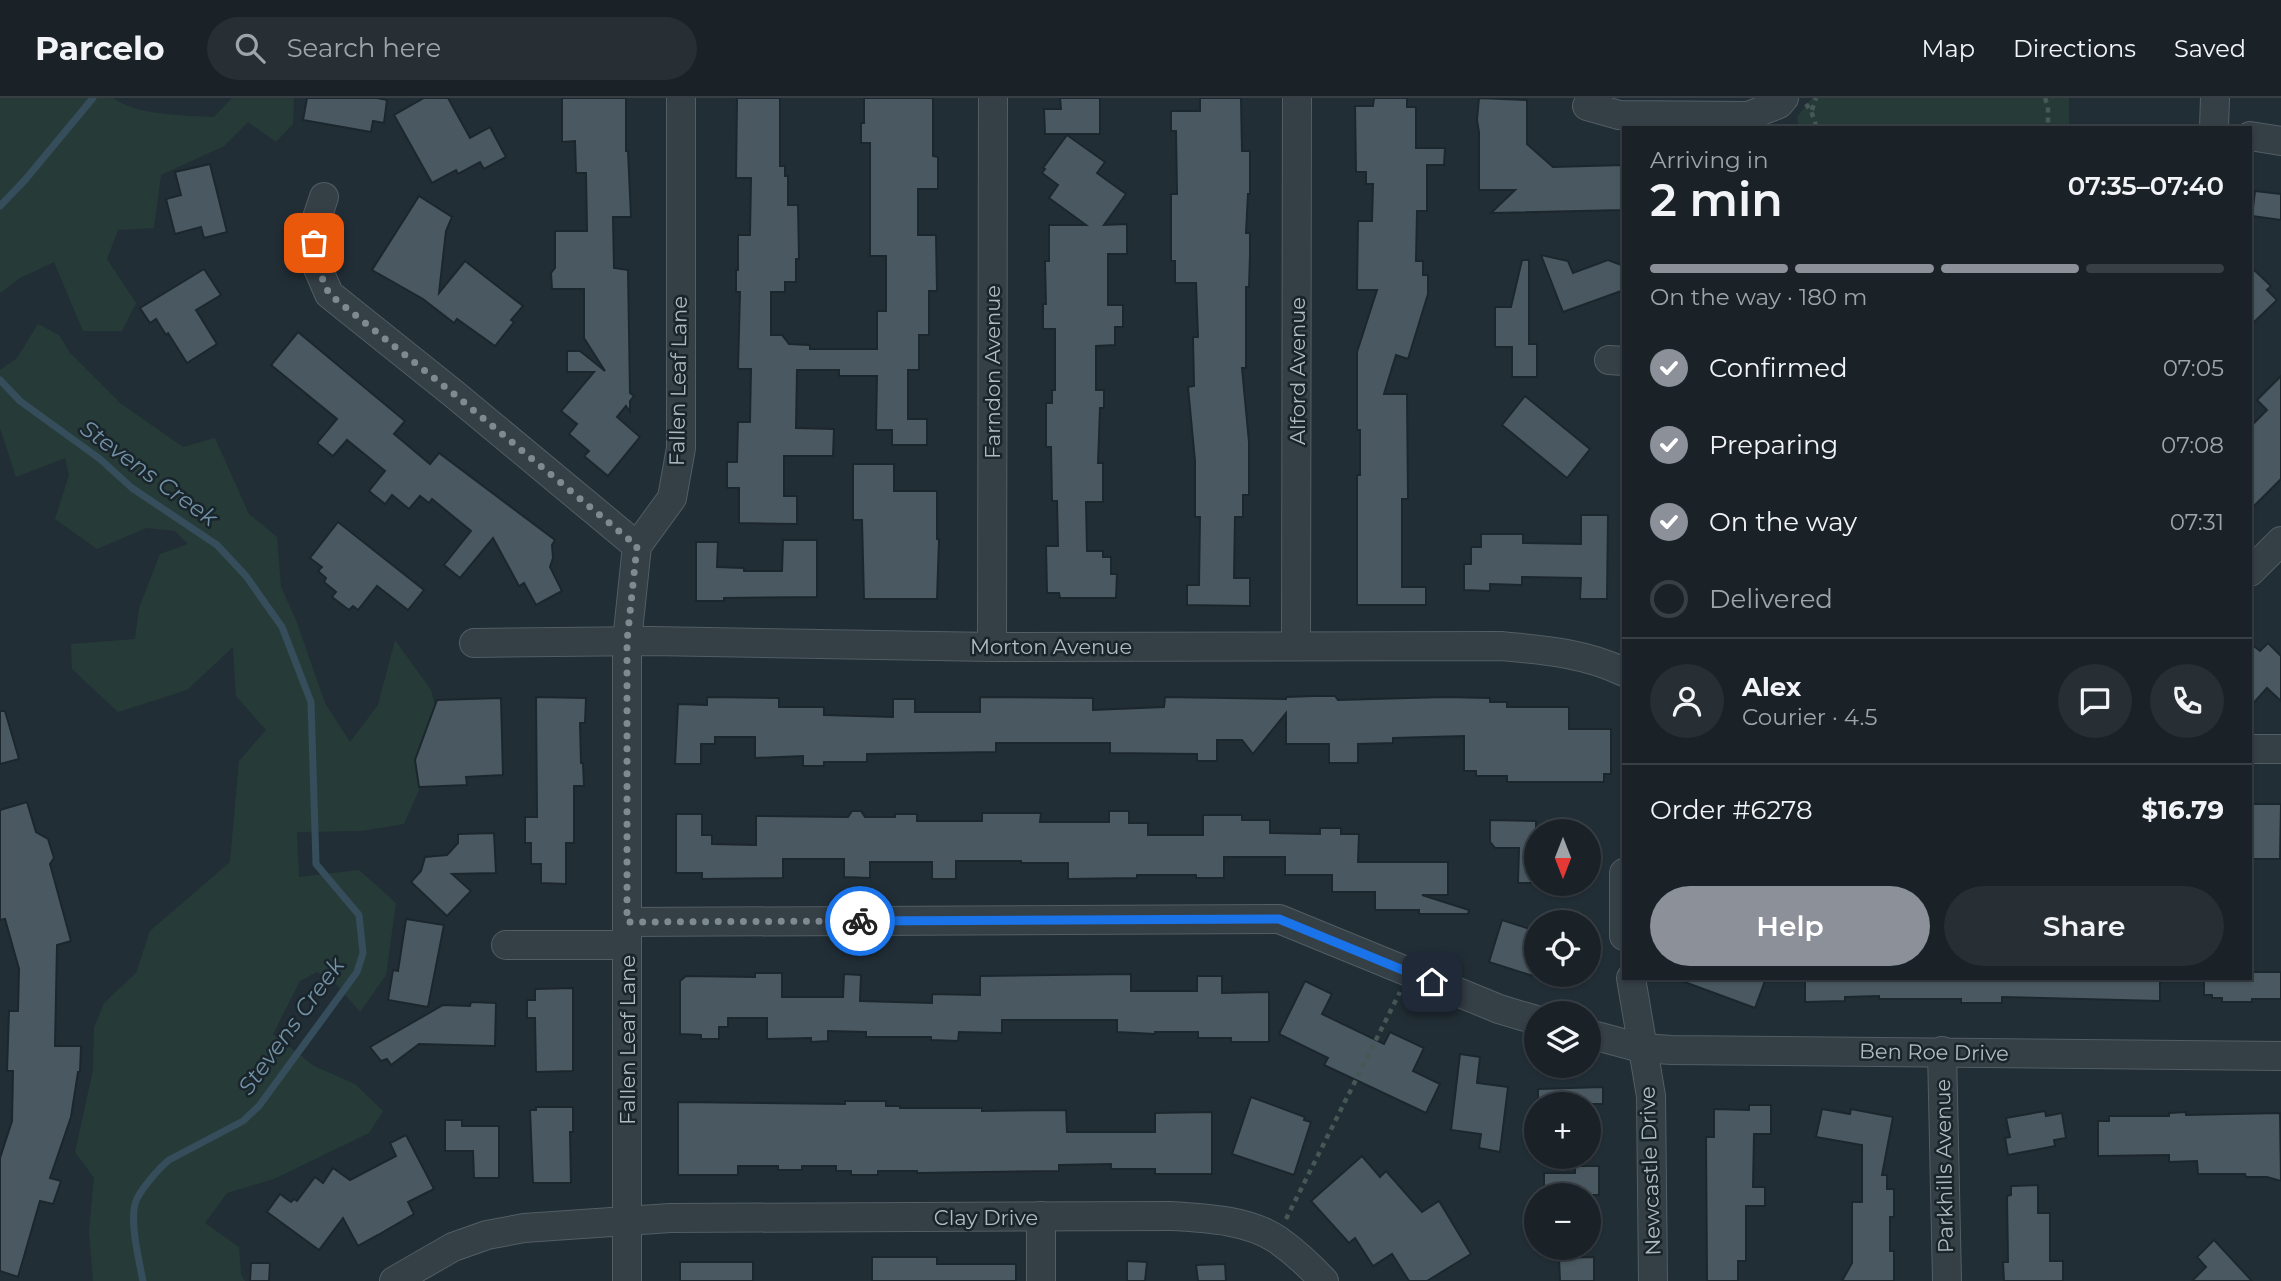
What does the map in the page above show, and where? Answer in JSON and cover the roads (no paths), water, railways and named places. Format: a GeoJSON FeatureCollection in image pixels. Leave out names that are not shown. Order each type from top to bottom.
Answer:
{"type":"FeatureCollection","features":[{"type":"Feature","properties":{"kind":"street","name":"Fallen Leaf Lane"},"geometry":{"type":"LineString","coordinates":[[627,1281],[627,641],[637,546],[672,498],[681,448],[681,98]]}},
{"type":"Feature","properties":{"kind":"street","name":"Farndon Avenue"},"geometry":{"type":"LineString","coordinates":[[992,647],[993,98]]}},
{"type":"Feature","properties":{"kind":"street","name":"Alford Avenue"},"geometry":{"type":"LineString","coordinates":[[1296,645],[1297,98]]}},
{"type":"Feature","properties":{"kind":"street"},"geometry":{"type":"LineString","coordinates":[[1587,106],[1619,115],[1748,116],[1779,104],[1784,98]]}},
{"type":"Feature","properties":{"kind":"street"},"geometry":{"type":"LineString","coordinates":[[2214,126],[2215,98]]}},
{"type":"Feature","properties":{"kind":"street"},"geometry":{"type":"LineString","coordinates":[[2252,136],[2281,141]]}},
{"type":"Feature","properties":{"kind":"street"},"geometry":{"type":"LineString","coordinates":[[324,197],[314,227],[314,259],[329,294],[637,546]]}},
{"type":"Feature","properties":{"kind":"street"},"geometry":{"type":"LineString","coordinates":[[2252,570],[2281,541]]}},
{"type":"Feature","properties":{"kind":"street","name":"Morton Avenue"},"geometry":{"type":"LineString","coordinates":[[474,643],[627,641],[992,647],[1501,646],[1587,657],[1622,672]]}},
{"type":"Feature","properties":{"kind":"street"},"geometry":{"type":"LineString","coordinates":[[2252,749],[2281,749]]}},
{"type":"Feature","properties":{"kind":"street"},"geometry":{"type":"LineString","coordinates":[[506,945],[627,933],[1279,919],[1499,1009],[1524,1016]]}},
{"type":"Feature","properties":{"kind":"street","name":"Newcastle Drive"},"geometry":{"type":"LineString","coordinates":[[1630,980],[1651,1096],[1653,1281]]}},
{"type":"Feature","properties":{"kind":"street","name":"Ben Roe Drive"},"geometry":{"type":"LineString","coordinates":[[1601,1037],[1641,1048],[2281,1056]]}},
{"type":"Feature","properties":{"kind":"street","name":"Parkhills Avenue"},"geometry":{"type":"LineString","coordinates":[[1942,1051],[1947,1281]]}},
{"type":"Feature","properties":{"kind":"street"},"geometry":{"type":"LineString","coordinates":[[1041,1216],[1041,1281]]}},
{"type":"Feature","properties":{"kind":"street","name":"Clay Drive"},"geometry":{"type":"LineString","coordinates":[[394,1281],[453,1247],[487,1235],[524,1228],[628,1220],[1041,1216],[1171,1216],[1209,1218],[1246,1226],[1276,1239],[1305,1261],[1324,1281]]}},
{"type":"Feature","properties":{"kind":"waterway","name":"Stevens Creek"},"geometry":{"type":"LineString","coordinates":[[0,206],[93,98]]}},
{"type":"Feature","properties":{"kind":"waterway","name":"Stevens Creek"},"geometry":{"type":"LineString","coordinates":[[0,380],[20,401],[100,459],[132,488],[217,545],[246,576],[282,627],[311,702],[316,864],[359,915],[363,953],[357,972],[259,1106],[243,1121],[169,1160],[140,1193],[135,1204],[134,1221],[143,1281]]}}]}
